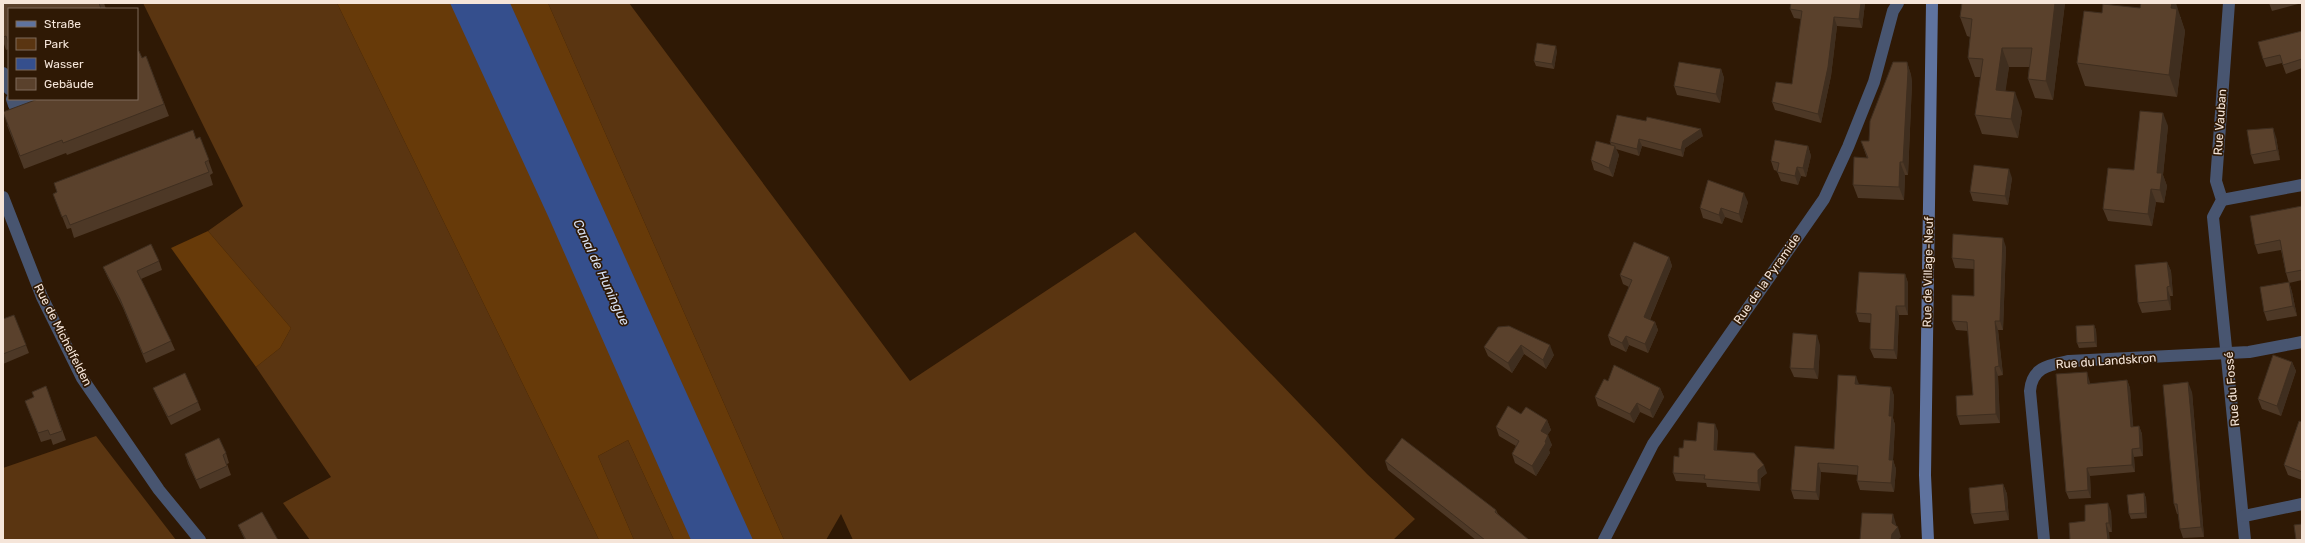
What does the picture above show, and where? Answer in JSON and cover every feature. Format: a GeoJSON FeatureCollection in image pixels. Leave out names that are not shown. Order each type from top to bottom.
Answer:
{"type":"FeatureCollection","features":[{"type":"Feature","properties":{"kind":"street","name":"Rue de la Pyramide"},"geometry":{"type":"LineString","coordinates":[[1604,540],[1653,444],[1824,199],[1848,147],[1874,82],[1893,11],[1898,3]]}},
{"type":"Feature","properties":{"kind":"street","name":"Rue de Village-Neuf"},"geometry":{"type":"LineString","coordinates":[[1928,540],[1925,475],[1932,3]]}},
{"type":"Feature","properties":{"kind":"street","name":"Rue Vauban"},"geometry":{"type":"LineString","coordinates":[[2222,200],[2216,181],[2229,3]]}},
{"type":"Feature","properties":{"kind":"street"},"geometry":{"type":"LineString","coordinates":[[3,73],[8,86]]}},
{"type":"Feature","properties":{"kind":"street"},"geometry":{"type":"LineString","coordinates":[[12,100],[14,105],[26,100]]}},
{"type":"Feature","properties":{"kind":"street"},"geometry":{"type":"LineString","coordinates":[[2222,200],[2302,185]]}},
{"type":"Feature","properties":{"kind":"street","name":"Rue de Michelfelden"},"geometry":{"type":"LineString","coordinates":[[3,197],[42,297],[82,378],[159,490],[200,540]]}},
{"type":"Feature","properties":{"kind":"street","name":"Rue du Fossé"},"geometry":{"type":"LineString","coordinates":[[2222,200],[2213,217],[2228,353],[2245,540]]}},
{"type":"Feature","properties":{"kind":"street","name":"Rue du Landskron"},"geometry":{"type":"LineString","coordinates":[[2044,540],[2030,391],[2031,381],[2045,366],[2069,361],[2249,352],[2302,342]]}},
{"type":"Feature","properties":{"kind":"street"},"geometry":{"type":"LineString","coordinates":[[2244,516],[2302,504]]}},
{"type":"Feature","properties":{"kind":"green space"},"geometry":{"type":"Polygon","coordinates":[[[143,3],[337,3],[599,540],[310,540],[283,503],[331,477],[256,367],[280,348],[291,328],[208,231],[243,206],[143,3]]]}},
{"type":"Feature","properties":{"kind":"green space"},"geometry":{"type":"Polygon","coordinates":[[[548,3],[629,3],[910,381],[1135,232],[1367,474],[1415,519],[1393,540],[853,540],[841,514],[826,540],[784,540],[548,3]]]}},
{"type":"Feature","properties":{"kind":"green space"},"geometry":{"type":"Polygon","coordinates":[[[96,436],[176,540],[3,540],[3,468],[96,436]]]}},
{"type":"Feature","properties":{"kind":"green space"},"geometry":{"type":"Polygon","coordinates":[[[628,440],[674,540],[634,540],[598,456],[628,440]]]}},
{"type":"Feature","properties":{"kind":"shaded area"},"geometry":{"type":"Polygon","coordinates":[[[337,3],[548,3],[784,540],[674,540],[628,440],[598,456],[634,540],[599,540],[337,3]]]}},
{"type":"Feature","properties":{"kind":"shaded area"},"geometry":{"type":"Polygon","coordinates":[[[208,231],[291,328],[280,348],[256,367],[171,248],[208,231]]]}},
{"type":"Feature","properties":{"kind":"water","name":"Canal de Huningue"},"geometry":{"type":"Polygon","coordinates":[[[450,3],[510,3],[753,540],[691,540],[548,216],[450,3]]]}},
{"type":"Feature","properties":{"kind":"building"},"geometry":{"type":"Polygon","coordinates":[[[3,3],[99,3],[101,8],[8,8],[8,42],[6,36],[3,37],[3,3]]]}},
{"type":"Feature","properties":{"kind":"building"},"geometry":{"type":"Polygon","coordinates":[[[1791,3],[1861,3],[1859,19],[1834,17],[1828,67],[1818,114],[1772,102],[1776,82],[1792,84],[1802,11],[1790,9],[1791,3]]]}},
{"type":"Feature","properties":{"kind":"building"},"geometry":{"type":"Polygon","coordinates":[[[1962,3],[2055,3],[2046,81],[2028,79],[2032,48],[2002,48],[1996,90],[2015,92],[2011,119],[1975,115],[1983,59],[1968,58],[1972,19],[1960,17],[1962,3]]]}},
{"type":"Feature","properties":{"kind":"building"},"geometry":{"type":"Polygon","coordinates":[[[2141,3],[2172,3],[2171,8],[2177,9],[2169,75],[2077,63],[2084,11],[2102,13],[2103,4],[2140,8],[2141,3]]]}},
{"type":"Feature","properties":{"kind":"building"},"geometry":{"type":"Polygon","coordinates":[[[2302,31],[2302,59],[2283,65],[2280,55],[2263,59],[2258,42],[2302,31]]]}},
{"type":"Feature","properties":{"kind":"building"},"geometry":{"type":"Polygon","coordinates":[[[1537,43],[1556,46],[1552,64],[1534,61],[1537,43]]]}},
{"type":"Feature","properties":{"kind":"building"},"geometry":{"type":"Polygon","coordinates":[[[138,52],[142,58],[146,56],[164,104],[63,143],[62,140],[20,156],[3,112],[35,100],[138,100],[138,52]]]}},
{"type":"Feature","properties":{"kind":"building"},"geometry":{"type":"Polygon","coordinates":[[[1679,62],[1721,69],[1716,94],[1674,86],[1679,62]]]}},
{"type":"Feature","properties":{"kind":"building"},"geometry":{"type":"Polygon","coordinates":[[[1893,62],[1907,62],[1908,71],[1903,162],[1900,162],[1899,187],[1853,185],[1854,157],[1868,158],[1861,141],[1869,141],[1870,121],[1893,62]]]}},
{"type":"Feature","properties":{"kind":"building"},"geometry":{"type":"Polygon","coordinates":[[[2140,111],[2163,113],[2157,173],[2162,173],[2160,190],[2151,189],[2148,214],[2103,209],[2108,168],[2134,170],[2140,111]]]}},
{"type":"Feature","properties":{"kind":"building"},"geometry":{"type":"Polygon","coordinates":[[[1617,115],[1646,121],[1647,117],[1701,129],[1683,141],[1681,150],[1639,139],[1637,149],[1610,142],[1617,115]]]}},
{"type":"Feature","properties":{"kind":"building"},"geometry":{"type":"Polygon","coordinates":[[[2273,128],[2277,150],[2251,155],[2247,130],[2273,128]]]}},
{"type":"Feature","properties":{"kind":"building"},"geometry":{"type":"Polygon","coordinates":[[[193,130],[196,139],[200,137],[209,160],[205,162],[209,172],[70,225],[66,215],[62,217],[53,194],[57,192],[54,183],[193,130]]]}},
{"type":"Feature","properties":{"kind":"building"},"geometry":{"type":"Polygon","coordinates":[[[1775,140],[1808,146],[1803,168],[1797,167],[1795,176],[1777,172],[1779,163],[1771,161],[1775,140]]]}},
{"type":"Feature","properties":{"kind":"building"},"geometry":{"type":"Polygon","coordinates":[[[1596,141],[1615,146],[1609,168],[1591,160],[1596,141]]]}},
{"type":"Feature","properties":{"kind":"building"},"geometry":{"type":"Polygon","coordinates":[[[1974,165],[2009,169],[2005,196],[1970,192],[1974,165]]]}},
{"type":"Feature","properties":{"kind":"building"},"geometry":{"type":"Polygon","coordinates":[[[1708,180],[1744,193],[1739,214],[1721,208],[1719,215],[1700,208],[1708,180]]]}},
{"type":"Feature","properties":{"kind":"building"},"geometry":{"type":"Polygon","coordinates":[[[2302,206],[2302,270],[2286,273],[2280,240],[2255,245],[2250,216],[2302,206]]]}},
{"type":"Feature","properties":{"kind":"building"},"geometry":{"type":"Polygon","coordinates":[[[1953,234],[2003,238],[2000,321],[1995,321],[1999,366],[1995,367],[1996,414],[1957,416],[1956,396],[1973,395],[1967,322],[1952,321],[1952,295],[1974,296],[1974,260],[1952,258],[1953,234]]]}},
{"type":"Feature","properties":{"kind":"building"},"geometry":{"type":"Polygon","coordinates":[[[1634,242],[1669,257],[1644,317],[1655,322],[1645,344],[1626,336],[1622,343],[1608,336],[1632,280],[1620,275],[1634,242]]]}},
{"type":"Feature","properties":{"kind":"building"},"geometry":{"type":"Polygon","coordinates":[[[151,244],[159,261],[137,271],[171,341],[143,354],[120,299],[103,267],[151,244]]]}},
{"type":"Feature","properties":{"kind":"building"},"geometry":{"type":"Polygon","coordinates":[[[2167,262],[2170,286],[2167,287],[2168,300],[2138,303],[2135,265],[2167,262]]]}},
{"type":"Feature","properties":{"kind":"building"},"geometry":{"type":"Polygon","coordinates":[[[1859,272],[1905,274],[1905,306],[1896,306],[1894,350],[1870,349],[1871,314],[1856,313],[1859,272]]]}},
{"type":"Feature","properties":{"kind":"building"},"geometry":{"type":"Polygon","coordinates":[[[2289,282],[2293,306],[2264,312],[2260,287],[2289,282]]]}},
{"type":"Feature","properties":{"kind":"building"},"geometry":{"type":"Polygon","coordinates":[[[14,315],[26,345],[3,354],[3,319],[14,315]]]}},
{"type":"Feature","properties":{"kind":"building"},"geometry":{"type":"Polygon","coordinates":[[[2094,325],[2095,342],[2077,343],[2076,326],[2094,325]]]}},
{"type":"Feature","properties":{"kind":"building"},"geometry":{"type":"Polygon","coordinates":[[[1509,326],[1550,345],[1543,360],[1521,345],[1508,363],[1484,347],[1498,327],[1509,326]]]}},
{"type":"Feature","properties":{"kind":"building"},"geometry":{"type":"Polygon","coordinates":[[[1793,333],[1817,335],[1814,369],[1790,368],[1793,333]]]}},
{"type":"Feature","properties":{"kind":"building"},"geometry":{"type":"Polygon","coordinates":[[[2273,355],[2292,362],[2277,406],[2258,399],[2273,355]]]}},
{"type":"Feature","properties":{"kind":"building"},"geometry":{"type":"Polygon","coordinates":[[[1614,365],[1660,388],[1650,410],[1637,403],[1630,414],[1595,397],[1604,379],[1608,381],[1614,365]]]}},
{"type":"Feature","properties":{"kind":"building"},"geometry":{"type":"Polygon","coordinates":[[[2087,372],[2088,384],[2127,380],[2131,427],[2139,426],[2140,448],[2132,449],[2132,465],[2087,468],[2088,490],[2066,492],[2056,374],[2087,372]]]}},
{"type":"Feature","properties":{"kind":"building"},"geometry":{"type":"Polygon","coordinates":[[[185,373],[198,402],[168,417],[153,388],[185,373]]]}},
{"type":"Feature","properties":{"kind":"building"},"geometry":{"type":"Polygon","coordinates":[[[1838,375],[1856,376],[1855,384],[1891,387],[1889,416],[1892,416],[1889,460],[1893,460],[1891,483],[1857,481],[1858,466],[1818,463],[1816,492],[1791,490],[1795,446],[1834,449],[1838,375]]]}},
{"type":"Feature","properties":{"kind":"building"},"geometry":{"type":"Polygon","coordinates":[[[2188,382],[2201,527],[2180,529],[2177,504],[2174,504],[2163,385],[2188,382]]]}},
{"type":"Feature","properties":{"kind":"building"},"geometry":{"type":"Polygon","coordinates":[[[46,386],[62,431],[50,435],[48,430],[38,433],[25,401],[34,397],[32,392],[46,386]]]}},
{"type":"Feature","properties":{"kind":"building"},"geometry":{"type":"Polygon","coordinates":[[[1508,406],[1521,414],[1526,407],[1547,420],[1541,431],[1548,435],[1545,442],[1546,443],[1532,466],[1512,454],[1519,441],[1496,427],[1508,406]]]}},
{"type":"Feature","properties":{"kind":"building"},"geometry":{"type":"Polygon","coordinates":[[[2299,421],[2302,422],[2302,472],[2284,465],[2299,421]]]}},
{"type":"Feature","properties":{"kind":"building"},"geometry":{"type":"Polygon","coordinates":[[[1698,422],[1715,424],[1714,450],[1754,453],[1764,465],[1758,470],[1758,483],[1704,479],[1705,475],[1673,473],[1674,456],[1679,457],[1679,448],[1683,448],[1684,440],[1696,441],[1698,422]]]}},
{"type":"Feature","properties":{"kind":"building"},"geometry":{"type":"Polygon","coordinates":[[[219,438],[226,453],[223,455],[227,466],[196,480],[185,454],[219,438]]]}},
{"type":"Feature","properties":{"kind":"building"},"geometry":{"type":"Polygon","coordinates":[[[1402,438],[1496,510],[1495,512],[1529,540],[1485,540],[1385,461],[1402,438]]]}},
{"type":"Feature","properties":{"kind":"building"},"geometry":{"type":"Polygon","coordinates":[[[2003,484],[2006,511],[1971,514],[1969,488],[2003,484]]]}},
{"type":"Feature","properties":{"kind":"building"},"geometry":{"type":"Polygon","coordinates":[[[2144,493],[2145,513],[2129,514],[2127,495],[2144,493]]]}},
{"type":"Feature","properties":{"kind":"building"},"geometry":{"type":"Polygon","coordinates":[[[2108,503],[2109,523],[2106,523],[2108,540],[2070,540],[2069,523],[2085,521],[2085,505],[2108,503]]]}},
{"type":"Feature","properties":{"kind":"building"},"geometry":{"type":"Polygon","coordinates":[[[262,512],[278,540],[246,540],[238,525],[262,512]]]}},
{"type":"Feature","properties":{"kind":"building"},"geometry":{"type":"Polygon","coordinates":[[[1862,513],[1893,514],[1892,523],[1898,527],[1892,534],[1891,540],[1860,540],[1862,513]]]}},
{"type":"Feature","properties":{"kind":"building"},"geometry":{"type":"Polygon","coordinates":[[[2302,524],[2302,540],[2296,540],[2294,525],[2302,524]]]}}]}
